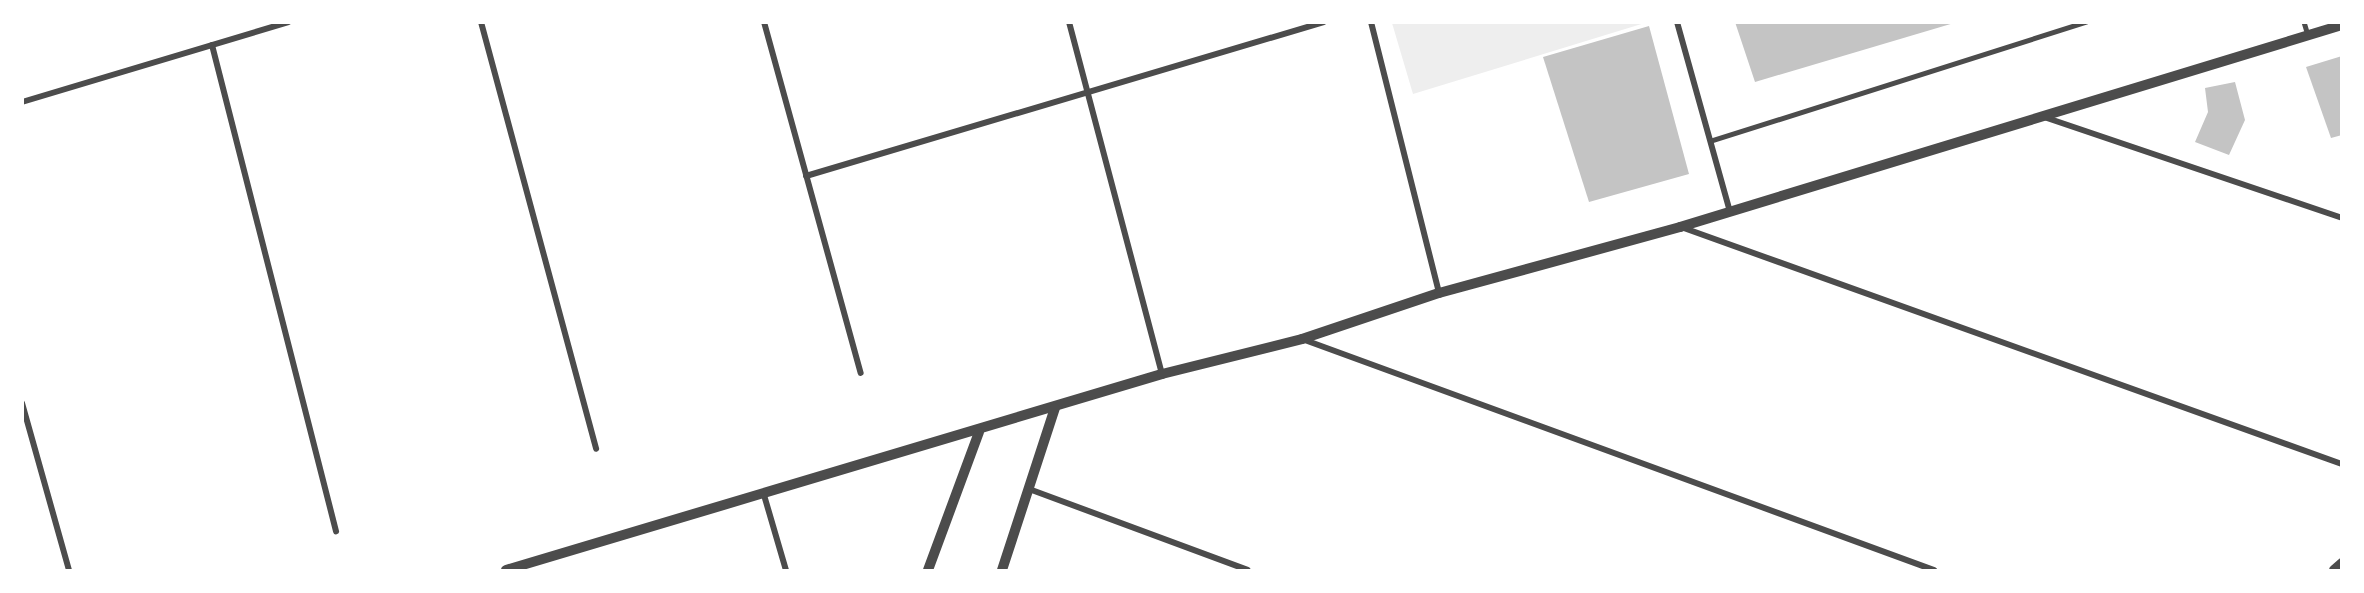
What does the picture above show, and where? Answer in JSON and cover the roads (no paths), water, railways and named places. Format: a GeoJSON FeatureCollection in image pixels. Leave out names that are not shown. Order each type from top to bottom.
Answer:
{"type":"FeatureCollection","features":[{"type":"Feature","properties":{"kind":"street"},"geometry":{"type":"LineString","coordinates":[[22,102],[288,22]]}},
{"type":"Feature","properties":{"kind":"street"},"geometry":{"type":"LineString","coordinates":[[481,22],[596,448]]}},
{"type":"Feature","properties":{"kind":"street"},"geometry":{"type":"LineString","coordinates":[[764,22],[861,373]]}},
{"type":"Feature","properties":{"kind":"street"},"geometry":{"type":"LineString","coordinates":[[1069,22],[1090,91],[1162,374]]}},
{"type":"Feature","properties":{"kind":"street"},"geometry":{"type":"LineString","coordinates":[[806,176],[1324,22]]}},
{"type":"Feature","properties":{"kind":"street"},"geometry":{"type":"LineString","coordinates":[[1371,22],[1439,293]]}},
{"type":"Feature","properties":{"kind":"street"},"geometry":{"type":"LineString","coordinates":[[1677,22],[1730,212]]}},
{"type":"Feature","properties":{"kind":"street"},"geometry":{"type":"LineString","coordinates":[[506,570],[523,568],[979,432],[1162,374],[1302,339],[1439,293],[1680,227],[2342,25]]}},
{"type":"Feature","properties":{"kind":"street"},"geometry":{"type":"LineString","coordinates":[[212,45],[336,531]]}},
{"type":"Feature","properties":{"kind":"street"},"geometry":{"type":"LineString","coordinates":[[2042,117],[2342,218]]}},
{"type":"Feature","properties":{"kind":"street"},"geometry":{"type":"LineString","coordinates":[[1680,227],[2342,464]]}},
{"type":"Feature","properties":{"kind":"street"},"geometry":{"type":"LineString","coordinates":[[1302,339],[1934,570]]}},
{"type":"Feature","properties":{"kind":"street"},"geometry":{"type":"LineString","coordinates":[[22,403],[69,570]]}},
{"type":"Feature","properties":{"kind":"street"},"geometry":{"type":"LineString","coordinates":[[1002,570],[1055,408]]}},
{"type":"Feature","properties":{"kind":"street"},"geometry":{"type":"LineString","coordinates":[[928,570],[979,432]]}},
{"type":"Feature","properties":{"kind":"street"},"geometry":{"type":"LineString","coordinates":[[1029,489],[1248,570]]}},
{"type":"Feature","properties":{"kind":"street"},"geometry":{"type":"LineString","coordinates":[[764,495],[786,570]]}},
{"type":"Feature","properties":{"kind":"street"},"geometry":{"type":"LineString","coordinates":[[2334,570],[2342,562]]}},
{"type":"Feature","properties":{"kind":"lane"},"geometry":{"type":"LineString","coordinates":[[1710,141],[2086,22]]}},
{"type":"Feature","properties":{"kind":"lane"},"geometry":{"type":"LineString","coordinates":[[2304,22],[2308,35]]}}]}
